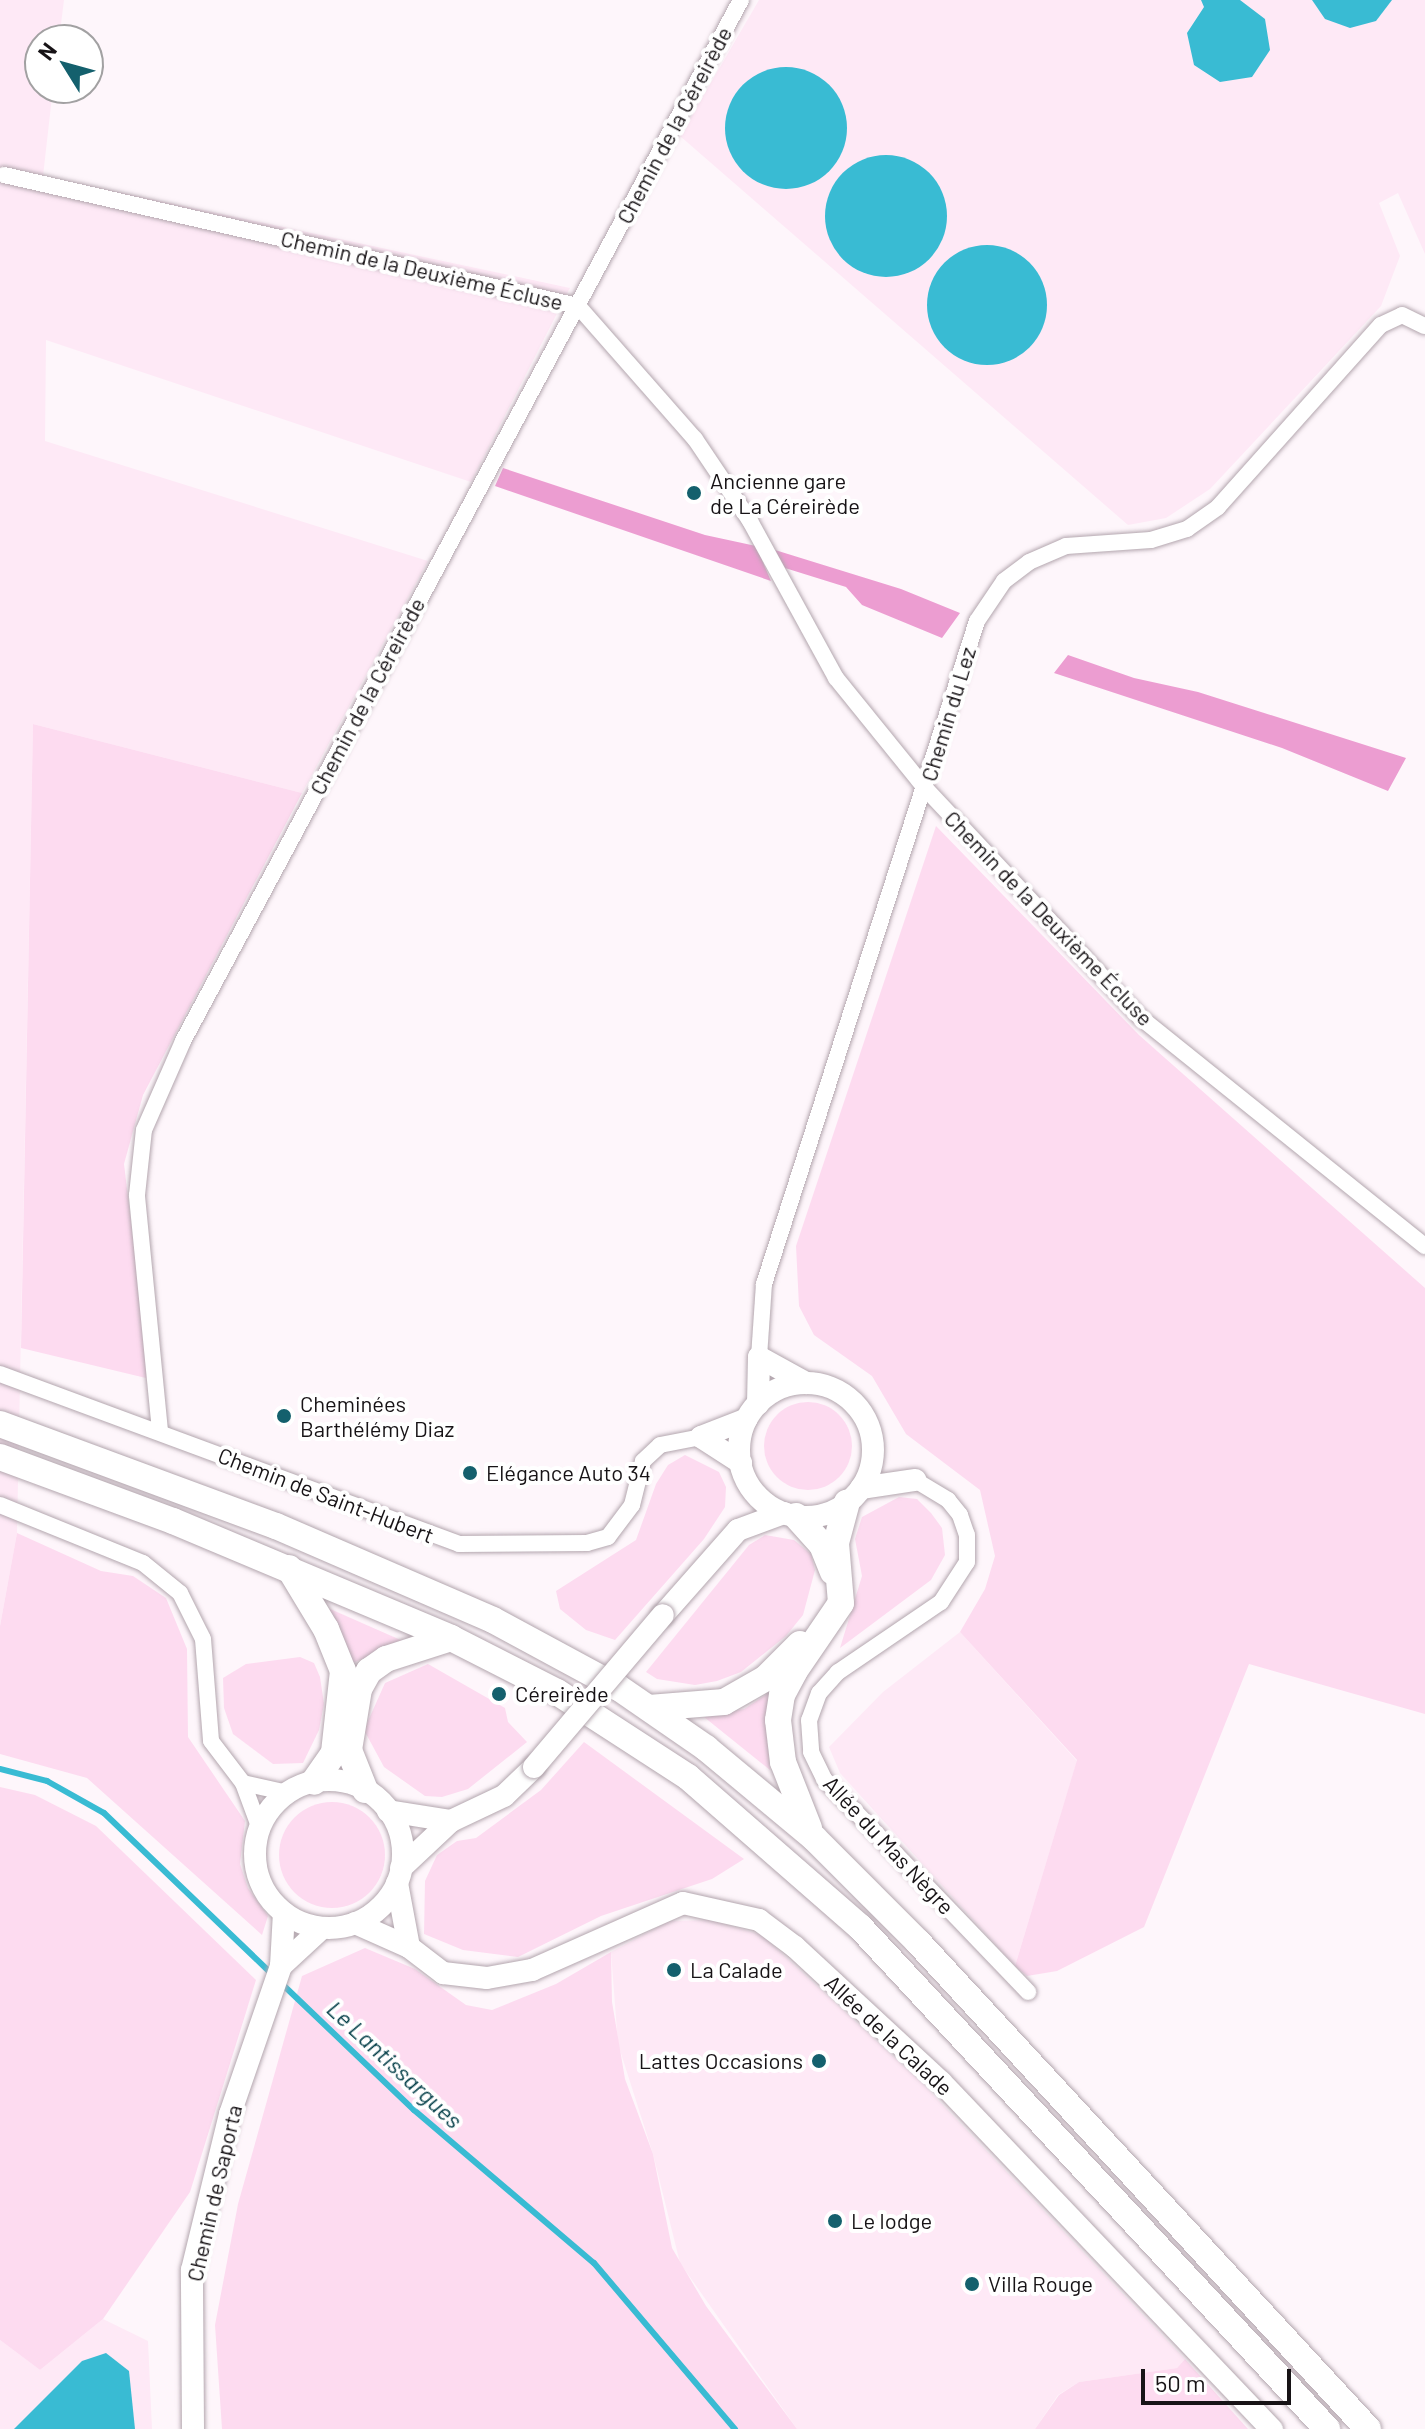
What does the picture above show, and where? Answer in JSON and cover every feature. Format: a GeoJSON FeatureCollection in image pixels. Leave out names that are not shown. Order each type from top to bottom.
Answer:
{"type":"FeatureCollection","features":[{"type":"Feature","properties":{"kind":"main road"},"geometry":{"type":"LineString","coordinates":[[0,1424],[178,1488],[390,1574],[577,1663],[649,1708],[814,1838],[1019,2048],[1368,2429]]}},
{"type":"Feature","properties":{"kind":"main road"},"geometry":{"type":"LineString","coordinates":[[0,1457],[289,1568],[451,1638],[621,1731],[711,1796],[815,1886],[994,2069],[1327,2429]]}},
{"type":"Feature","properties":{"kind":"main road"},"geometry":{"type":"LineString","coordinates":[[814,1838],[788,1778],[778,1720],[782,1695],[794,1672],[841,1603],[836,1543],[854,1495]]}},
{"type":"Feature","properties":{"kind":"main road"},"geometry":{"type":"LineString","coordinates":[[649,1708],[690,1707],[743,1693],[766,1678],[829,1609],[833,1572],[822,1545],[790,1514]]}},
{"type":"Feature","properties":{"kind":"main road"},"geometry":{"type":"LineString","coordinates":[[289,1568],[316,1610],[343,1671],[334,1753],[314,1782]]}},
{"type":"Feature","properties":{"kind":"main road"},"geometry":{"type":"LineString","coordinates":[[365,1790],[349,1750],[359,1689],[369,1671],[386,1659],[451,1638]]}},
{"type":"Feature","properties":{"kind":"street","name":"Chemin de la Céreirède"},"geometry":{"type":"LineString","coordinates":[[160,1431],[137,1195],[144,1130],[183,1041],[741,0]]}},
{"type":"Feature","properties":{"kind":"street","name":"Chemin de la Deuxième Écluse"},"geometry":{"type":"LineString","coordinates":[[4,175],[578,306],[695,439],[750,521],[836,678],[926,789],[1141,1018],[1425,1246]]}},
{"type":"Feature","properties":{"kind":"street","name":"Chemin du Lez"},"geometry":{"type":"LineString","coordinates":[[752,1411],[764,1284],[926,789],[977,621],[1004,581],[1029,562],[1066,546],[1151,540],[1187,529],[1218,507],[1381,325],[1402,315],[1425,326]]}},
{"type":"Feature","properties":{"kind":"street"},"geometry":{"type":"LineString","coordinates":[[759,1357],[806,1383]]}},
{"type":"Feature","properties":{"kind":"street","name":"Chemin de Saint-Hubert"},"geometry":{"type":"LineString","coordinates":[[0,1374],[160,1431],[419,1534],[459,1544],[587,1543],[608,1537],[632,1505],[643,1461],[660,1445],[701,1437],[752,1411]]}},
{"type":"Feature","properties":{"kind":"street"},"geometry":{"type":"LineString","coordinates":[[738,1530],[752,1411],[779,1389],[806,1383],[827,1386],[861,1411],[873,1451],[854,1495]]}},
{"type":"Feature","properties":{"kind":"street"},"geometry":{"type":"LineString","coordinates":[[701,1437],[790,1514]]}},
{"type":"Feature","properties":{"kind":"street","name":"Allée du Mas Nègre"},"geometry":{"type":"LineString","coordinates":[[873,1451],[948,1500],[960,1515],[967,1562],[941,1602],[838,1672],[819,1693],[809,1720],[811,1752],[824,1779],[1028,1992]]}},
{"type":"Feature","properties":{"kind":"street"},"geometry":{"type":"LineString","coordinates":[[0,1505],[143,1563],[180,1593],[203,1639],[211,1741],[243,1783],[260,1829],[256,1866],[270,1900],[284,1913],[322,1928],[355,1923],[380,1907],[399,1875],[451,1821],[504,1796],[534,1767],[738,1530],[790,1514],[814,1517],[854,1495],[915,1480]]}},
{"type":"Feature","properties":{"kind":"street"},"geometry":{"type":"LineString","coordinates":[[260,1829],[288,1793],[314,1782],[340,1781],[365,1790],[388,1811],[401,1838],[399,1875],[409,1947]]}},
{"type":"Feature","properties":{"kind":"street"},"geometry":{"type":"LineString","coordinates":[[243,1783],[288,1793]]}},
{"type":"Feature","properties":{"kind":"street"},"geometry":{"type":"LineString","coordinates":[[388,1811],[451,1821]]}},
{"type":"Feature","properties":{"kind":"street","name":"Allée de la Calade"},"geometry":{"type":"LineString","coordinates":[[355,1923],[409,1947],[443,1973],[487,1978],[532,1970],[683,1903],[759,1920],[795,1947],[941,2082],[1272,2429]]}},
{"type":"Feature","properties":{"kind":"street"},"geometry":{"type":"LineString","coordinates":[[281,1966],[284,1913]]}},
{"type":"Feature","properties":{"kind":"street"},"geometry":{"type":"LineString","coordinates":[[281,1966],[322,1928]]}},
{"type":"Feature","properties":{"kind":"street","name":"Chemin de Saporta"},"geometry":{"type":"LineString","coordinates":[[193,2429],[192,2270],[230,2114],[281,1966]]}},
{"type":"Feature","properties":{"kind":"shaded area"},"geometry":{"type":"Polygon","coordinates":[[[0,0],[64,0],[61,24],[24,24],[24,104],[51,104],[43,176],[570,288],[471,482],[46,340],[45,441],[428,561],[302,793],[33,724],[17,1533],[0,1626],[0,0]]]}},
{"type":"Feature","properties":{"kind":"shaded area"},"geometry":{"type":"Polygon","coordinates":[[[759,0],[1425,0],[1425,254],[1398,193],[1379,203],[1400,256],[1381,306],[1210,489],[1166,518],[1128,525],[680,136],[759,0]]]}},
{"type":"Feature","properties":{"kind":"shaded area"},"geometry":{"type":"Polygon","coordinates":[[[503,468],[705,535],[756,546],[771,581],[495,486],[503,468]]]}},
{"type":"Feature","properties":{"kind":"shaded area"},"geometry":{"type":"Polygon","coordinates":[[[775,550],[901,589],[960,613],[942,638],[862,605],[846,587],[785,568],[775,550]]]}},
{"type":"Feature","properties":{"kind":"shaded area"},"geometry":{"type":"Polygon","coordinates":[[[1068,655],[1134,678],[1198,692],[1406,758],[1388,791],[1282,748],[1054,673],[1068,655]]]}},
{"type":"Feature","properties":{"kind":"shaded area"},"geometry":{"type":"Polygon","coordinates":[[[33,724],[302,793],[143,1095],[124,1164],[150,1379],[21,1348],[33,724]]]}},
{"type":"Feature","properties":{"kind":"shaded area"},"geometry":{"type":"Polygon","coordinates":[[[936,826],[1139,1035],[1425,1288],[1425,1714],[1249,1664],[1144,1927],[1057,1971],[1027,1976],[1015,1966],[1077,1760],[960,1632],[985,1589],[995,1556],[980,1490],[906,1434],[872,1376],[814,1335],[799,1306],[796,1246],[936,826]]]}},
{"type":"Feature","properties":{"kind":"shaded area"},"geometry":{"type":"Polygon","coordinates":[[[799,1402],[817,1402],[833,1409],[845,1421],[852,1437],[852,1455],[845,1471],[833,1483],[817,1490],[799,1490],[783,1483],[771,1471],[764,1455],[764,1437],[771,1421],[783,1409],[799,1402]]]}},
{"type":"Feature","properties":{"kind":"shaded area"},"geometry":{"type":"Polygon","coordinates":[[[685,1455],[719,1472],[726,1487],[725,1507],[704,1539],[615,1640],[586,1630],[560,1609],[556,1591],[636,1540],[656,1484],[668,1465],[685,1455]]]}},
{"type":"Feature","properties":{"kind":"shaded area"},"geometry":{"type":"Polygon","coordinates":[[[899,1497],[917,1499],[931,1513],[942,1528],[945,1555],[931,1580],[840,1648],[862,1576],[855,1539],[862,1517],[899,1497]]]}},
{"type":"Feature","properties":{"kind":"shaded area"},"geometry":{"type":"Polygon","coordinates":[[[17,1533],[101,1571],[133,1576],[166,1598],[187,1649],[188,1737],[245,1821],[240,1864],[248,1888],[268,1916],[262,1935],[87,1778],[0,1754],[0,1626],[17,1533]]]}},
{"type":"Feature","properties":{"kind":"shaded area"},"geometry":{"type":"Polygon","coordinates":[[[765,1535],[794,1540],[811,1554],[815,1570],[803,1615],[786,1636],[741,1672],[717,1681],[695,1685],[657,1679],[646,1672],[749,1545],[765,1535]]]}},
{"type":"Feature","properties":{"kind":"shaded area"},"geometry":{"type":"Polygon","coordinates":[[[328,1608],[403,1641],[353,1663],[328,1608]]]}},
{"type":"Feature","properties":{"kind":"shaded area"},"geometry":{"type":"Polygon","coordinates":[[[960,1632],[1077,1761],[1015,1966],[840,1773],[829,1747],[883,1692],[960,1632]]]}},
{"type":"Feature","properties":{"kind":"shaded area"},"geometry":{"type":"Polygon","coordinates":[[[300,1657],[314,1663],[320,1677],[324,1704],[319,1730],[303,1763],[273,1764],[233,1734],[224,1708],[223,1678],[246,1664],[300,1657]]]}},
{"type":"Feature","properties":{"kind":"shaded area"},"geometry":{"type":"Polygon","coordinates":[[[428,1664],[505,1708],[508,1722],[527,1742],[468,1789],[442,1797],[425,1796],[384,1767],[364,1730],[385,1683],[428,1664]]]}},
{"type":"Feature","properties":{"kind":"shaded area"},"geometry":{"type":"Polygon","coordinates":[[[773,1690],[767,1725],[770,1770],[704,1717],[744,1709],[773,1690]]]}},
{"type":"Feature","properties":{"kind":"shaded area"},"geometry":{"type":"Polygon","coordinates":[[[584,1742],[744,1859],[712,1879],[601,1916],[518,1957],[463,1950],[424,1934],[425,1881],[437,1855],[457,1841],[476,1838],[541,1790],[584,1742]]]}},
{"type":"Feature","properties":{"kind":"shaded area"},"geometry":{"type":"Polygon","coordinates":[[[0,1787],[35,1795],[96,1826],[256,1980],[190,2192],[103,2319],[40,2370],[0,2340],[0,1787]]]}},
{"type":"Feature","properties":{"kind":"shaded area"},"geometry":{"type":"Polygon","coordinates":[[[332,1802],[352,1806],[370,1817],[381,1835],[385,1855],[381,1875],[370,1893],[352,1904],[332,1908],[312,1904],[294,1893],[283,1875],[279,1855],[283,1835],[294,1817],[312,1806],[332,1802]]]}},
{"type":"Feature","properties":{"kind":"shaded area"},"geometry":{"type":"Polygon","coordinates":[[[711,1920],[762,1935],[924,2085],[1185,2359],[1177,2368],[1079,2382],[1058,2395],[1035,2429],[797,2429],[680,2263],[653,2154],[618,2044],[611,1952],[669,1921],[711,1920]]]}},
{"type":"Feature","properties":{"kind":"shaded area"},"geometry":{"type":"Polygon","coordinates":[[[365,1948],[415,1969],[466,2005],[492,2010],[556,1984],[611,1952],[612,2002],[625,2079],[653,2154],[672,2248],[706,2306],[797,2429],[222,2429],[215,2325],[238,2204],[302,1976],[365,1948]]]}},
{"type":"Feature","properties":{"kind":"shaded area"},"geometry":{"type":"Polygon","coordinates":[[[103,2319],[148,2341],[152,2429],[0,2429],[0,2340],[40,2370],[103,2319]]]}},
{"type":"Feature","properties":{"kind":"shaded area"},"geometry":{"type":"Polygon","coordinates":[[[1185,2359],[1248,2429],[1035,2429],[1059,2395],[1079,2382],[1177,2368],[1185,2359]]]}},
{"type":"Feature","properties":{"kind":"water"},"geometry":{"type":"Polygon","coordinates":[[[1201,0],[1240,0],[1265,19],[1270,50],[1252,77],[1220,82],[1194,65],[1187,33],[1204,7],[1201,0]]]}},
{"type":"Feature","properties":{"kind":"water"},"geometry":{"type":"Polygon","coordinates":[[[1312,0],[1392,0],[1376,21],[1350,28],[1325,19],[1312,0]]]}},
{"type":"Feature","properties":{"kind":"water"},"geometry":{"type":"Polygon","coordinates":[[[786,67],[809,72],[829,85],[842,105],[847,128],[842,151],[829,171],[809,184],[786,189],[763,184],[743,171],[730,151],[725,128],[730,105],[743,85],[763,72],[786,67]]]}},
{"type":"Feature","properties":{"kind":"water"},"geometry":{"type":"Polygon","coordinates":[[[886,155],[909,160],[929,173],[942,193],[947,216],[942,239],[929,259],[909,272],[886,277],[863,272],[843,259],[830,239],[825,216],[830,193],[843,173],[863,160],[886,155]]]}},
{"type":"Feature","properties":{"kind":"water"},"geometry":{"type":"Polygon","coordinates":[[[987,245],[1010,249],[1030,262],[1043,282],[1047,305],[1043,328],[1030,348],[1010,361],[987,365],[964,361],[944,348],[931,328],[927,305],[931,282],[944,262],[964,249],[987,245]]]}},
{"type":"Feature","properties":{"kind":"water"},"geometry":{"type":"Polygon","coordinates":[[[106,2353],[129,2371],[135,2429],[14,2429],[82,2361],[106,2353]]]}},
{"type":"Feature","properties":{"kind":"waterway","name":"Le Lantissargues"},"geometry":{"type":"LineString","coordinates":[[0,1769],[47,1781],[104,1813],[273,1975]]}},
{"type":"Feature","properties":{"kind":"waterway","name":"Le Lantissargues"},"geometry":{"type":"LineString","coordinates":[[281,1983],[414,2110],[594,2263],[735,2429]]}},
{"type":"Feature","properties":{"kind":"place","name":"Ancienne gare de La Céreirède"},"geometry":{"type":"Point","coordinates":[694,493]}},
{"type":"Feature","properties":{"kind":"place","name":"Cheminées Barthélémy Diaz"},"geometry":{"type":"Point","coordinates":[284,1416]}},
{"type":"Feature","properties":{"kind":"place","name":"Elégance Auto 34"},"geometry":{"type":"Point","coordinates":[470,1473]}},
{"type":"Feature","properties":{"kind":"place","name":"Céreirède"},"geometry":{"type":"Point","coordinates":[499,1694]}},
{"type":"Feature","properties":{"kind":"place","name":"La Calade"},"geometry":{"type":"Point","coordinates":[674,1970]}},
{"type":"Feature","properties":{"kind":"place","name":"Lattes Occasions"},"geometry":{"type":"Point","coordinates":[819,2061]}},
{"type":"Feature","properties":{"kind":"place","name":"Le lodge"},"geometry":{"type":"Point","coordinates":[835,2221]}},
{"type":"Feature","properties":{"kind":"place","name":"Villa Rouge"},"geometry":{"type":"Point","coordinates":[972,2284]}}]}
